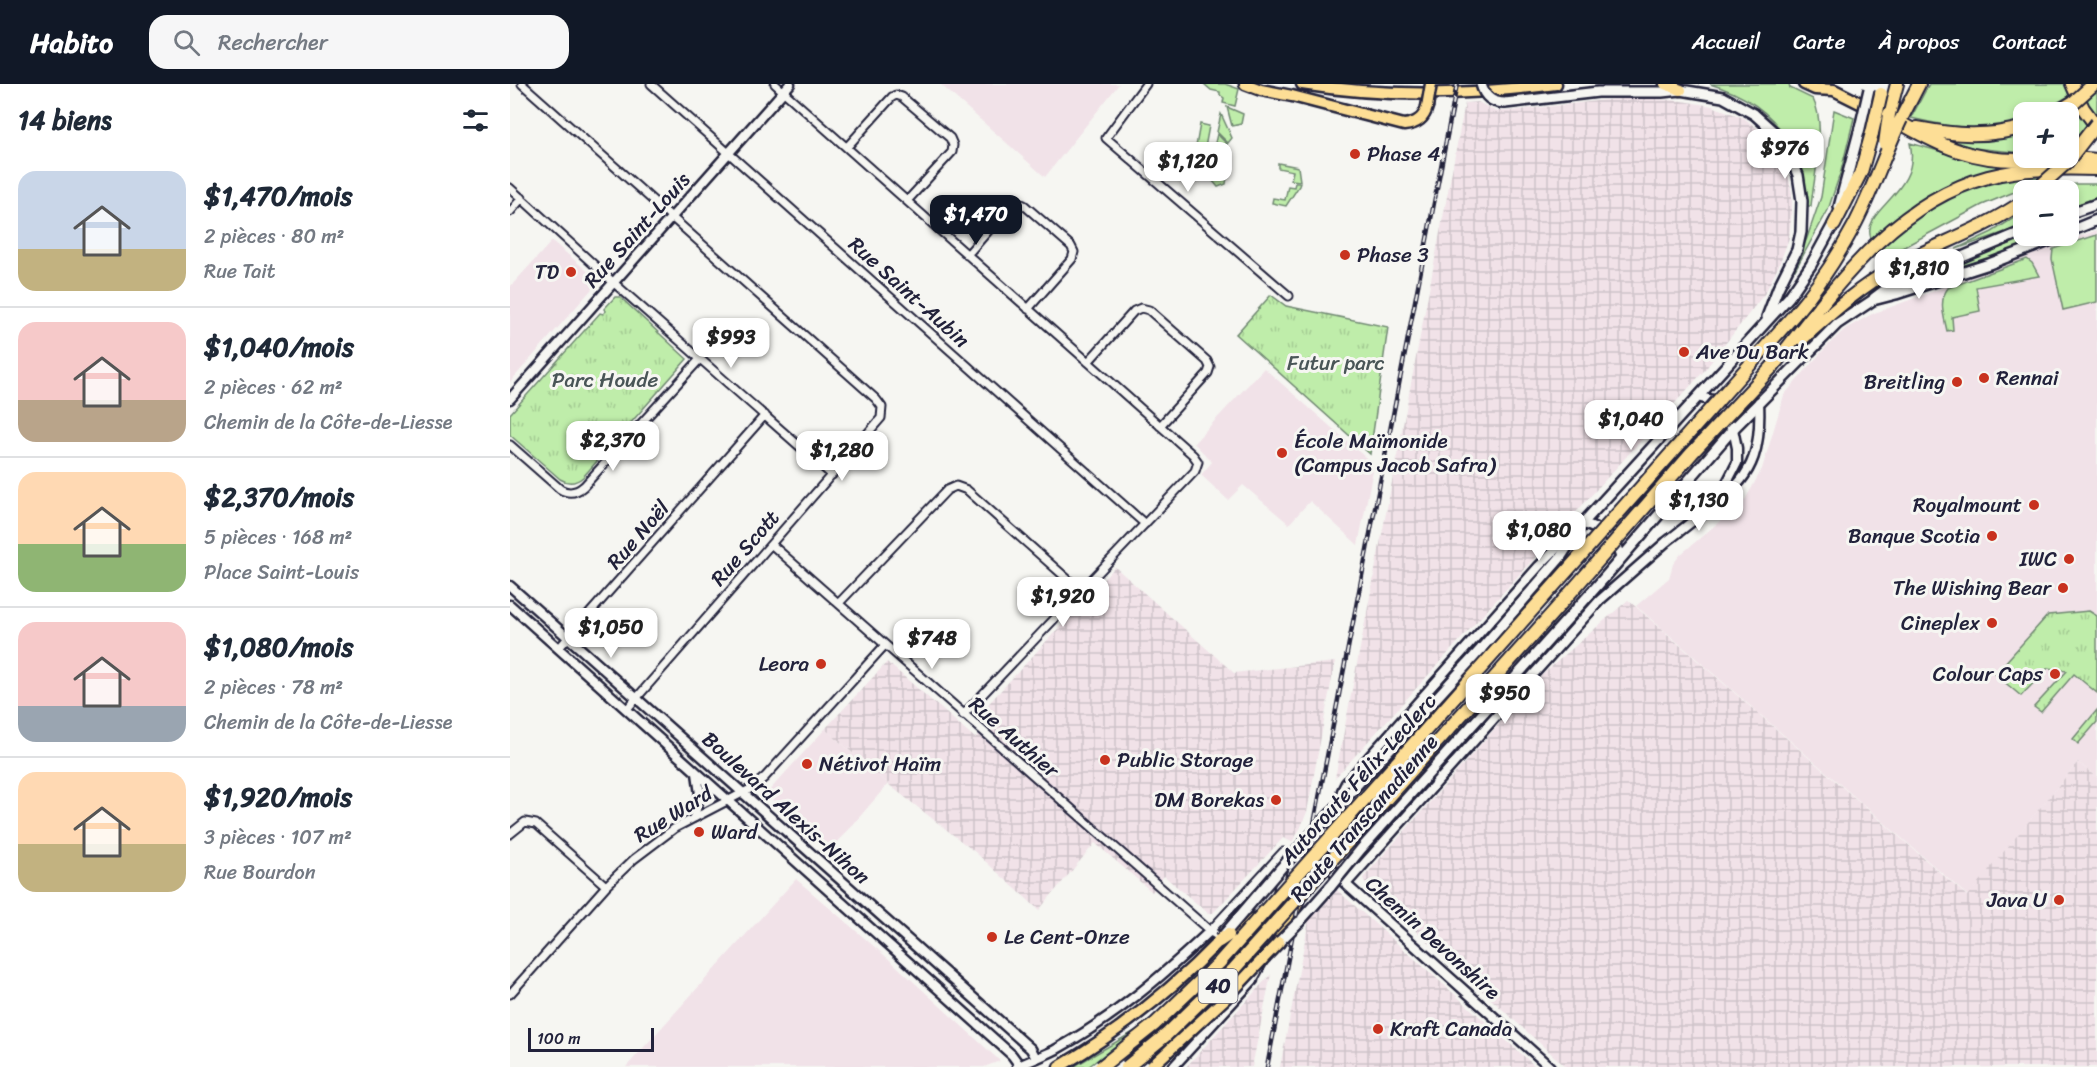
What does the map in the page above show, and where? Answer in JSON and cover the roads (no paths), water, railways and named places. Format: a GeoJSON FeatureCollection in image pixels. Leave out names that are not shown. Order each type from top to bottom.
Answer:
{"type":"FeatureCollection","features":[{"type":"Feature","properties":{"kind":"highway","name":"40"},"geometry":{"type":"LineString","coordinates":[[1883,158],[1919,84]]}},
{"type":"Feature","properties":{"kind":"highway"},"geometry":{"type":"LineString","coordinates":[[2048,180],[2066,163],[2097,125],[2083,108],[2072,84]]}},
{"type":"Feature","properties":{"kind":"highway"},"geometry":{"type":"LineString","coordinates":[[2072,102],[2094,84]]}},
{"type":"Feature","properties":{"kind":"highway"},"geometry":{"type":"LineString","coordinates":[[1883,87],[1889,114],[1883,158]]}},
{"type":"Feature","properties":{"kind":"highway"},"geometry":{"type":"LineString","coordinates":[[1834,225],[1860,172],[1866,131],[1883,87]]}},
{"type":"Feature","properties":{"kind":"highway"},"geometry":{"type":"LineString","coordinates":[[1904,125],[1960,135],[1993,134],[2013,129]]}},
{"type":"Feature","properties":{"kind":"highway"},"geometry":{"type":"LineString","coordinates":[[1904,125],[1944,147],[1982,157],[2007,160],[2077,158],[2097,160]]}},
{"type":"Feature","properties":{"kind":"highway","name":"Autoroute Félix-Leclerc"},"geometry":{"type":"LineString","coordinates":[[1101,1067],[1140,1037],[1219,963],[1802,306],[1832,264],[1854,227],[1883,158]]}},
{"type":"Feature","properties":{"kind":"highway"},"geometry":{"type":"LineString","coordinates":[[1773,366],[1856,264],[1889,231],[1934,199],[1977,180],[2018,171],[2097,169]]}},
{"type":"Feature","properties":{"kind":"highway","name":"40"},"geometry":{"type":"LineString","coordinates":[[1773,366],[1838,306],[1875,279],[1905,262],[1994,220],[2013,208]]}},
{"type":"Feature","properties":{"kind":"highway","name":"Autoroute Félix-Leclerc"},"geometry":{"type":"LineString","coordinates":[[1127,1067],[1166,1035],[1218,986],[1557,608],[1692,453],[1773,366]]}},
{"type":"Feature","properties":{"kind":"highway"},"geometry":{"type":"LineString","coordinates":[[1279,942],[1300,896]]}},
{"type":"Feature","properties":{"kind":"highway"},"geometry":{"type":"LineString","coordinates":[[1219,941],[1262,916]]}},
{"type":"Feature","properties":{"kind":"main road"},"geometry":{"type":"LineString","coordinates":[[1245,84],[1261,90],[1404,125],[1419,121],[1423,116],[1431,84]]}},
{"type":"Feature","properties":{"kind":"main road"},"geometry":{"type":"LineString","coordinates":[[1302,84],[1357,91],[1413,94],[1481,92],[1556,84]]}},
{"type":"Feature","properties":{"kind":"main road"},"geometry":{"type":"LineString","coordinates":[[1481,84],[1489,98],[1495,102],[1504,103],[1598,92],[1682,90]]}},
{"type":"Feature","properties":{"kind":"main road"},"geometry":{"type":"LineString","coordinates":[[1665,84],[1682,90],[1723,98],[1754,114],[1779,139],[1796,169],[1802,196],[1800,238],[1795,256],[1778,288],[1766,321]]}},
{"type":"Feature","properties":{"kind":"main road"},"geometry":{"type":"LineString","coordinates":[[1804,84],[1815,89],[1831,87],[1904,125]]}},
{"type":"Feature","properties":{"kind":"main road"},"geometry":{"type":"LineString","coordinates":[[2079,210],[2097,204]]}},
{"type":"Feature","properties":{"kind":"main road"},"geometry":{"type":"LineString","coordinates":[[2079,227],[2097,220]]}},
{"type":"Feature","properties":{"kind":"main road","name":"Route Transcanadienne"},"geometry":{"type":"LineString","coordinates":[[1059,1067],[1100,1042],[1145,1010],[1189,972],[1219,941],[1281,868],[1339,807],[1560,558],[1583,523],[1699,397],[1800,282],[1834,225]]}},
{"type":"Feature","properties":{"kind":"main road","name":"Route Transcanadienne"},"geometry":{"type":"LineString","coordinates":[[1151,1067],[1228,996],[1331,886],[1361,849],[1733,429],[1837,324],[1886,289],[2013,236]]}},
{"type":"Feature","properties":{"kind":"main road"},"geometry":{"type":"LineString","coordinates":[[1873,300],[1989,264],[2036,246]]}},
{"type":"Feature","properties":{"kind":"main road"},"geometry":{"type":"LineString","coordinates":[[1699,397],[1711,400],[1733,429]]}},
{"type":"Feature","properties":{"kind":"main road"},"geometry":{"type":"LineString","coordinates":[[1583,523],[1611,537],[1618,545],[1621,558]]}},
{"type":"Feature","properties":{"kind":"street"},"geometry":{"type":"LineString","coordinates":[[522,84],[672,218]]}},
{"type":"Feature","properties":{"kind":"street","name":"Rue Saint-Aubin"},"geometry":{"type":"LineString","coordinates":[[651,84],[1145,524]]}},
{"type":"Feature","properties":{"kind":"street"},"geometry":{"type":"LineString","coordinates":[[775,84],[1198,462],[1197,469],[963,715]]}},
{"type":"Feature","properties":{"kind":"street","name":"Rue Saint-Louis"},"geometry":{"type":"LineString","coordinates":[[510,399],[790,84]]}},
{"type":"Feature","properties":{"kind":"street"},"geometry":{"type":"LineString","coordinates":[[1146,84],[1106,138],[1289,296]]}},
{"type":"Feature","properties":{"kind":"street"},"geometry":{"type":"LineString","coordinates":[[847,147],[896,95],[902,97],[950,138],[953,145],[952,152],[907,201]]}},
{"type":"Feature","properties":{"kind":"street"},"geometry":{"type":"LineString","coordinates":[[510,188],[832,475]]}},
{"type":"Feature","properties":{"kind":"street"},"geometry":{"type":"LineString","coordinates":[[510,212],[522,198]]}},
{"type":"Feature","properties":{"kind":"street"},"geometry":{"type":"LineString","coordinates":[[967,255],[1010,206],[1017,202],[1024,205],[1071,246],[1074,252],[1072,259],[1028,309]]}},
{"type":"Feature","properties":{"kind":"street","name":"Rue Scott"},"geometry":{"type":"LineString","coordinates":[[627,708],[881,418],[882,407],[876,399],[672,218]]}},
{"type":"Feature","properties":{"kind":"street"},"geometry":{"type":"LineString","coordinates":[[1088,362],[1134,311],[1141,308],[1149,310],[1207,361],[1210,367],[1208,373],[1160,426]]}},
{"type":"Feature","properties":{"kind":"street"},"geometry":{"type":"LineString","coordinates":[[510,445],[560,489],[566,492],[578,491],[700,358]]}},
{"type":"Feature","properties":{"kind":"street"},"geometry":{"type":"LineString","coordinates":[[1346,884],[1600,600],[1666,542],[1740,484],[1754,458],[1760,427],[1759,402]]}},
{"type":"Feature","properties":{"kind":"street","name":"Rue Noël"},"geometry":{"type":"LineString","coordinates":[[559,648],[765,415]]}},
{"type":"Feature","properties":{"kind":"street"},"geometry":{"type":"LineString","coordinates":[[1717,502],[1737,463],[1733,429]]}},
{"type":"Feature","properties":{"kind":"street"},"geometry":{"type":"LineString","coordinates":[[839,603],[947,490],[956,486],[967,490],[1081,591]]}},
{"type":"Feature","properties":{"kind":"street","name":"Chemin Devonshire"},"geometry":{"type":"LineString","coordinates":[[1550,1067],[1333,872],[1329,858],[1342,791],[1346,783],[1552,551],[1583,523]]}},
{"type":"Feature","properties":{"kind":"street","name":"Rue Authier"},"geometry":{"type":"LineString","coordinates":[[771,544],[1210,931]]}},
{"type":"Feature","properties":{"kind":"street","name":"Boulevard Alexis-Nihon"},"geometry":{"type":"LineString","coordinates":[[510,586],[1031,1049],[1036,1058]]}},
{"type":"Feature","properties":{"kind":"street","name":"Boulevard Alexis-Nihon"},"geometry":{"type":"LineString","coordinates":[[510,605],[1012,1055],[1018,1066]]}},
{"type":"Feature","properties":{"kind":"street","name":"Rue Ward"},"geometry":{"type":"LineString","coordinates":[[510,994],[606,886],[652,844],[694,817],[752,788],[769,774],[885,645]]}},
{"type":"Feature","properties":{"kind":"street"},"geometry":{"type":"LineString","coordinates":[[1389,736],[1439,780]]}},
{"type":"Feature","properties":{"kind":"street"},"geometry":{"type":"LineString","coordinates":[[694,817],[699,798],[698,773]]}},
{"type":"Feature","properties":{"kind":"street"},"geometry":{"type":"LineString","coordinates":[[510,834],[525,822],[536,824],[606,886]]}},
{"type":"Feature","properties":{"kind":"street"},"geometry":{"type":"LineString","coordinates":[[1018,1066],[1078,1036],[1117,1011],[1176,964],[1283,852],[1284,864],[1262,964],[1253,980],[1173,1067]]}},
{"type":"Feature","properties":{"kind":"street"},"geometry":{"type":"LineString","coordinates":[[1274,861],[1284,864]]}},
{"type":"Feature","properties":{"kind":"street"},"geometry":{"type":"LineString","coordinates":[[1210,931],[1244,951],[1253,966],[1253,980]]}},
{"type":"Feature","properties":{"kind":"railway"},"geometry":{"type":"LineString","coordinates":[[1267,1067],[1457,84]]}},
{"type":"Feature","properties":{"kind":"place","name":"Phase 4"},"geometry":{"type":"Point","coordinates":[1355,154]}},
{"type":"Feature","properties":{"kind":"place","name":"Phase 3"},"geometry":{"type":"Point","coordinates":[1345,255]}},
{"type":"Feature","properties":{"kind":"place","name":"TD"},"geometry":{"type":"Point","coordinates":[571,272]}},
{"type":"Feature","properties":{"kind":"place","name":"Ave Du Bark"},"geometry":{"type":"Point","coordinates":[1684,352]}},
{"type":"Feature","properties":{"kind":"place","name":"Rennai"},"geometry":{"type":"Point","coordinates":[1984,378]}},
{"type":"Feature","properties":{"kind":"place","name":"Breitling"},"geometry":{"type":"Point","coordinates":[1957,382]}},
{"type":"Feature","properties":{"kind":"place","name":"École Maïmonide (Campus Jacob Safra)"},"geometry":{"type":"Point","coordinates":[1282,453]}},
{"type":"Feature","properties":{"kind":"place","name":"Royalmount"},"geometry":{"type":"Point","coordinates":[2034,505]}},
{"type":"Feature","properties":{"kind":"place","name":"Banque Scotia"},"geometry":{"type":"Point","coordinates":[1992,536]}},
{"type":"Feature","properties":{"kind":"place","name":"IWC"},"geometry":{"type":"Point","coordinates":[2069,559]}},
{"type":"Feature","properties":{"kind":"place","name":"The Wishing Bear"},"geometry":{"type":"Point","coordinates":[2063,588]}},
{"type":"Feature","properties":{"kind":"place","name":"Cineplex"},"geometry":{"type":"Point","coordinates":[1992,623]}},
{"type":"Feature","properties":{"kind":"place","name":"Leora"},"geometry":{"type":"Point","coordinates":[821,664]}},
{"type":"Feature","properties":{"kind":"place","name":"Colour Caps"},"geometry":{"type":"Point","coordinates":[2055,674]}},
{"type":"Feature","properties":{"kind":"place","name":"Public Storage"},"geometry":{"type":"Point","coordinates":[1105,760]}},
{"type":"Feature","properties":{"kind":"place","name":"Nétivot Haïm"},"geometry":{"type":"Point","coordinates":[807,764]}},
{"type":"Feature","properties":{"kind":"place","name":"DM Borekas"},"geometry":{"type":"Point","coordinates":[1276,800]}},
{"type":"Feature","properties":{"kind":"place","name":"Ward"},"geometry":{"type":"Point","coordinates":[699,832]}},
{"type":"Feature","properties":{"kind":"place","name":"Java U"},"geometry":{"type":"Point","coordinates":[2059,900]}},
{"type":"Feature","properties":{"kind":"place","name":"Le Cent-Onze"},"geometry":{"type":"Point","coordinates":[992,937]}},
{"type":"Feature","properties":{"kind":"place","name":"Kraft Canada"},"geometry":{"type":"Point","coordinates":[1378,1029]}},
{"type":"Feature","properties":{"kind":"park label","name":"Futur parc"},"geometry":{"type":"Point","coordinates":[1336,363]}},
{"type":"Feature","properties":{"kind":"park label","name":"Parc Houde"},"geometry":{"type":"Point","coordinates":[605,380]}}]}
